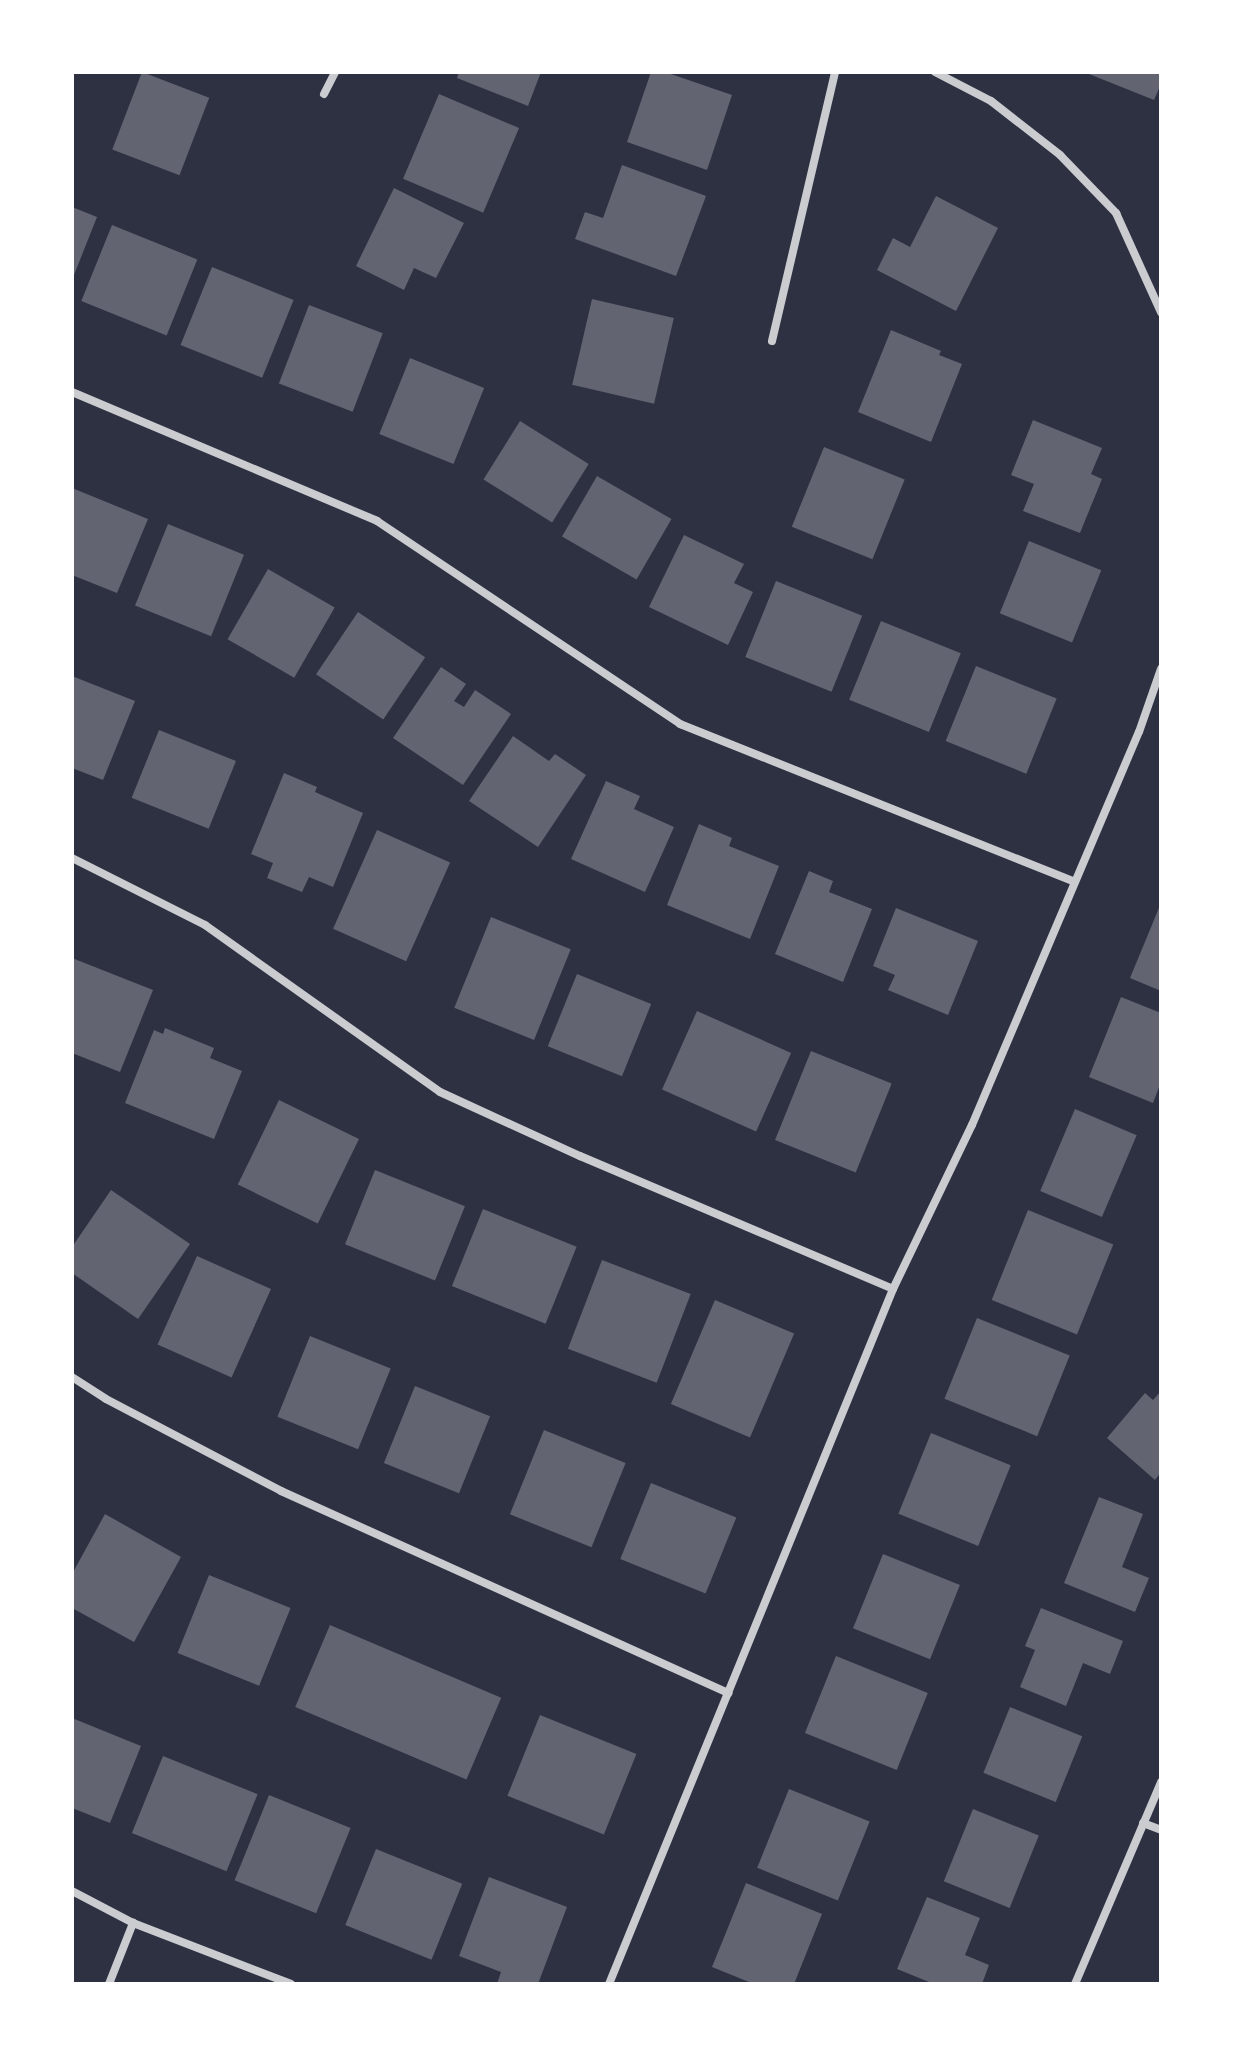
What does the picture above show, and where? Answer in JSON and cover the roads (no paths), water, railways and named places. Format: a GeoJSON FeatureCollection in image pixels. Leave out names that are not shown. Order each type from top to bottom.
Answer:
{"type":"FeatureCollection","features":[{"type":"Feature","properties":{"kind":"street"},"geometry":{"type":"LineString","coordinates":[[324,94],[335,72]]}},
{"type":"Feature","properties":{"kind":"street"},"geometry":{"type":"LineString","coordinates":[[772,341],[835,72]]}},
{"type":"Feature","properties":{"kind":"street"},"geometry":{"type":"LineString","coordinates":[[935,72],[991,101],[1060,155],[1107,203],[1116,213],[1161,312]]}},
{"type":"Feature","properties":{"kind":"street"},"geometry":{"type":"LineString","coordinates":[[72,392],[377,521],[680,724],[1075,882]]}},
{"type":"Feature","properties":{"kind":"street"},"geometry":{"type":"LineString","coordinates":[[609,1984],[893,1289],[972,1125],[1161,669]]}},
{"type":"Feature","properties":{"kind":"street"},"geometry":{"type":"LineString","coordinates":[[72,858],[205,925],[440,1092],[580,1156],[893,1289]]}},
{"type":"Feature","properties":{"kind":"street"},"geometry":{"type":"LineString","coordinates":[[72,1377],[106,1399],[281,1491],[728,1693]]}},
{"type":"Feature","properties":{"kind":"street"},"geometry":{"type":"LineString","coordinates":[[1075,1984],[1161,1782]]}},
{"type":"Feature","properties":{"kind":"street"},"geometry":{"type":"LineString","coordinates":[[1143,1823],[1161,1830]]}},
{"type":"Feature","properties":{"kind":"street"},"geometry":{"type":"LineString","coordinates":[[72,1891],[133,1923],[291,1984]]}},
{"type":"Feature","properties":{"kind":"street"},"geometry":{"type":"LineString","coordinates":[[109,1984],[133,1923]]}}]}
